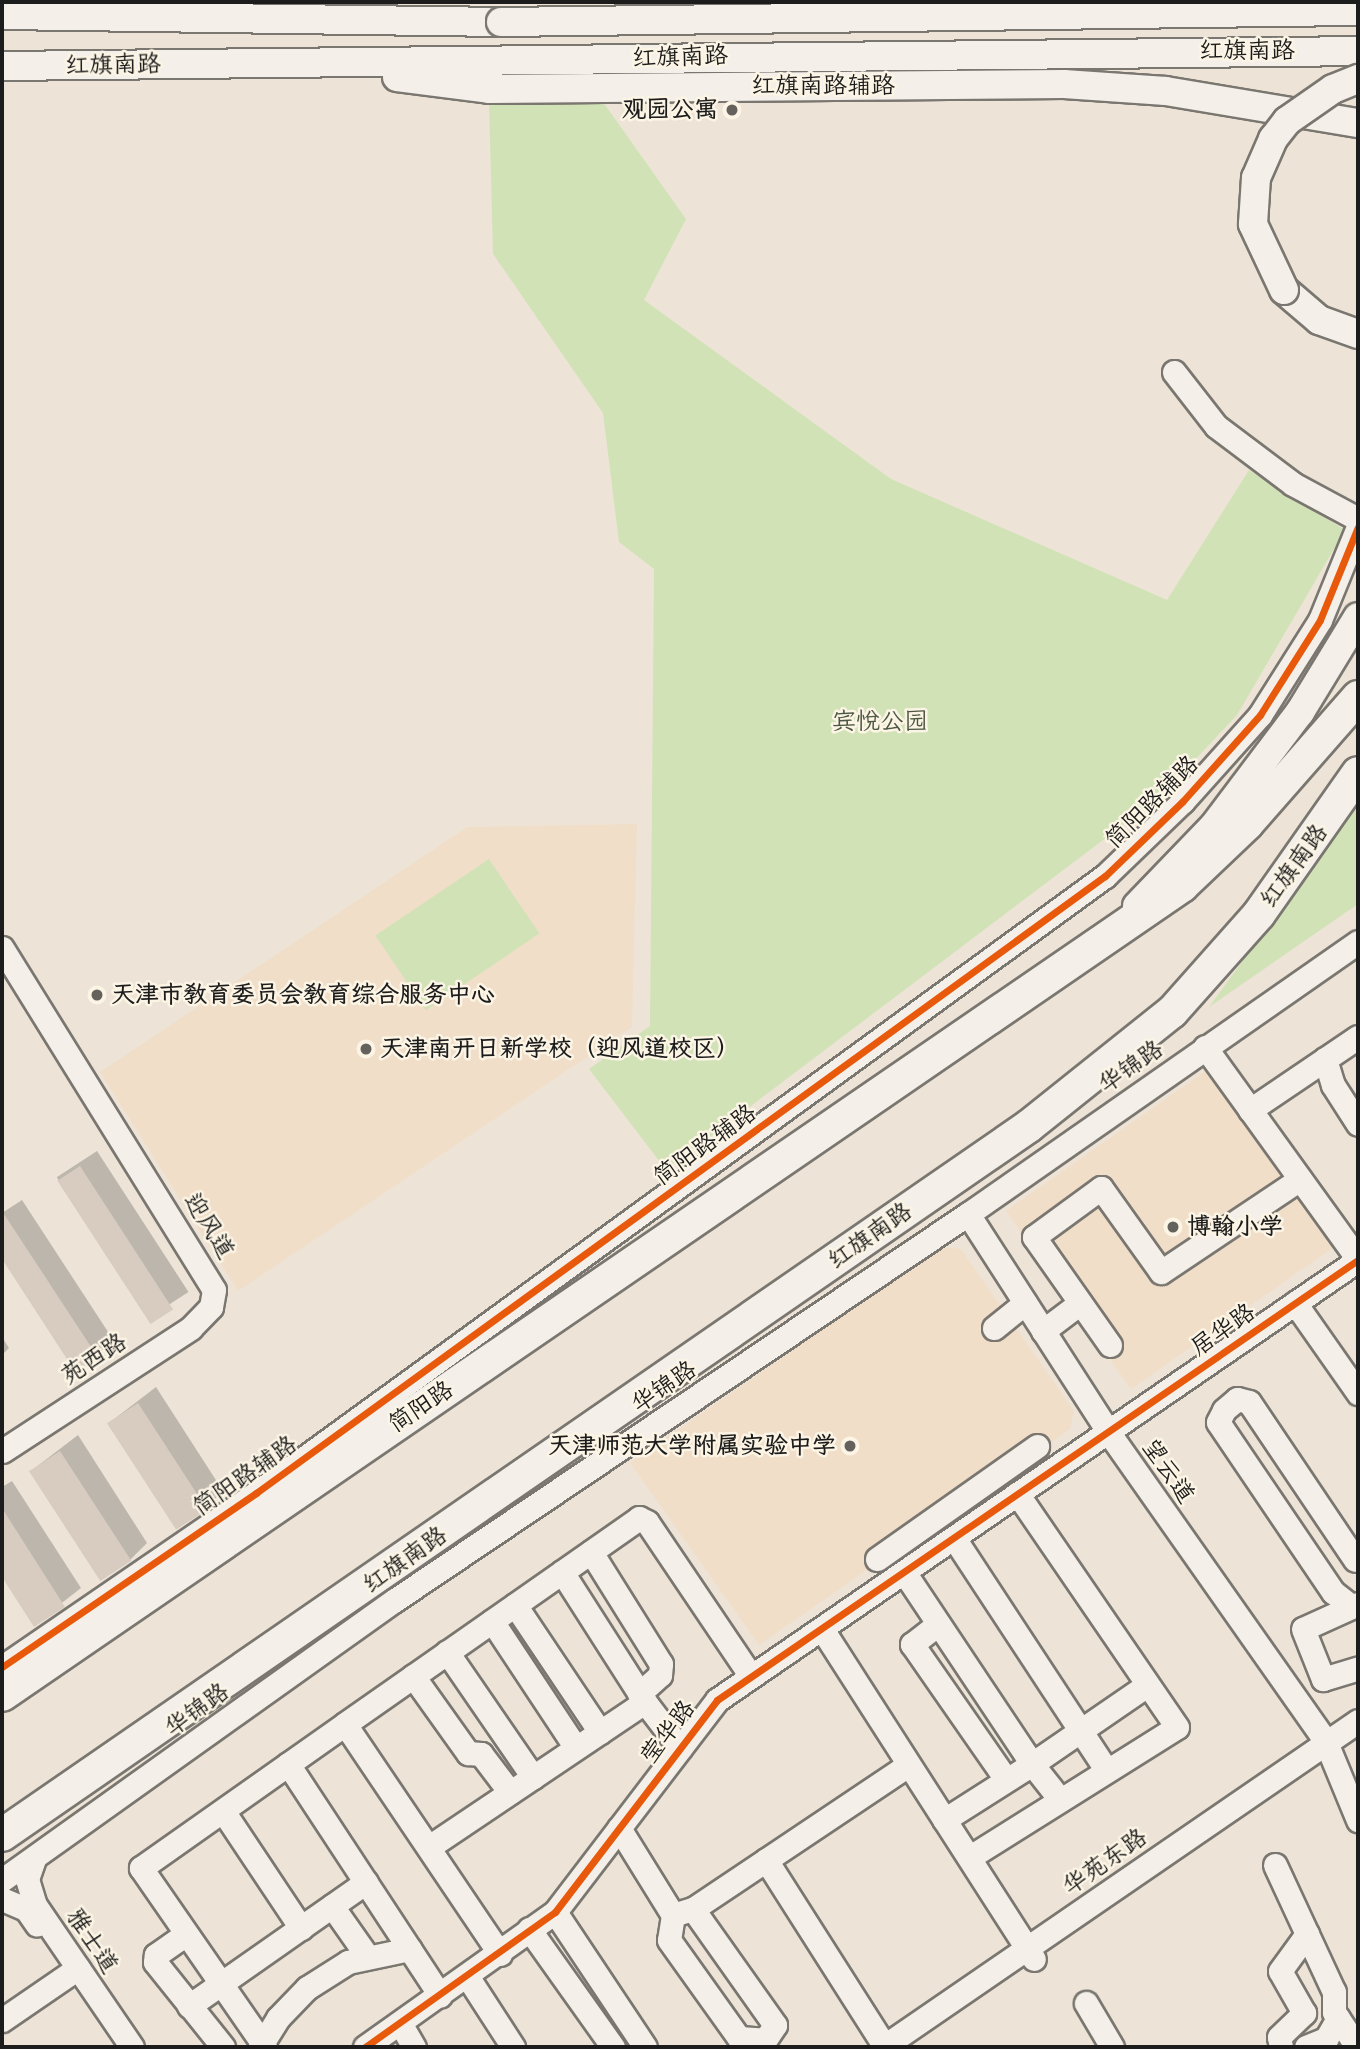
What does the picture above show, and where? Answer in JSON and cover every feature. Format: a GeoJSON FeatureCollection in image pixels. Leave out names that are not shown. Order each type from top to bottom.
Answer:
{"type":"FeatureCollection","features":[{"type":"Feature","properties":{"kind":"highway"},"geometry":{"type":"LineString","coordinates":[[1110,933],[1182,886],[1238,833],[1358,696]]}},
{"type":"Feature","properties":{"kind":"highway","name":"红旗南路"},"geometry":{"type":"LineString","coordinates":[[2,1835],[312,1625],[1029,1126],[1172,1012],[1259,914],[1358,773]]}},
{"type":"Feature","properties":{"kind":"highway","name":"简阳路"},"geometry":{"type":"LineString","coordinates":[[2,1695],[1110,933]]}},
{"type":"Feature","properties":{"kind":"main road"},"geometry":{"type":"LineString","coordinates":[[288,16],[414,4],[471,2]]}},
{"type":"Feature","properties":{"kind":"main road","name":"红旗南路"},"geometry":{"type":"LineString","coordinates":[[2,15],[288,16],[501,22],[1358,11]]}},
{"type":"Feature","properties":{"kind":"main road","name":"红旗南路"},"geometry":{"type":"LineString","coordinates":[[2,66],[501,62],[791,55],[1358,51]]}},
{"type":"Feature","properties":{"kind":"main road","name":"红旗南路辅路"},"geometry":{"type":"LineString","coordinates":[[286,63],[489,89],[1064,84],[1166,92],[1358,123]]}},
{"type":"Feature","properties":{"kind":"main road"},"geometry":{"type":"LineString","coordinates":[[1358,79],[1307,106],[1273,139],[1256,178],[1253,224],[1284,290],[1319,320],[1358,334]]}},
{"type":"Feature","properties":{"kind":"main road"},"geometry":{"type":"LineString","coordinates":[[1110,933],[1214,826],[1300,712],[1358,617]]}},
{"type":"Feature","properties":{"kind":"street"},"geometry":{"type":"LineString","coordinates":[[1174,372],[1216,426],[1293,484],[1358,519]]}},
{"type":"Feature","properties":{"kind":"street","name":"简阳路辅路"},"geometry":{"type":"LineString","coordinates":[[2,1667],[256,1493],[683,1186],[1105,876],[1182,802],[1260,715],[1321,620],[1358,527]]}},
{"type":"Feature","properties":{"kind":"street","name":"华锦路"},"geometry":{"type":"LineString","coordinates":[[2,1880],[34,1860],[395,1600],[968,1214],[1358,942]]}},
{"type":"Feature","properties":{"kind":"street","name":"迎风道"},"geometry":{"type":"LineString","coordinates":[[2,948],[212,1280],[211,1307]]}},
{"type":"Feature","properties":{"kind":"street","name":"迎风道"},"geometry":{"type":"LineString","coordinates":[[2,969],[205,1289],[211,1307]]}},
{"type":"Feature","properties":{"kind":"street"},"geometry":{"type":"LineString","coordinates":[[1250,1110],[1325,1059],[1355,1046]]}},
{"type":"Feature","properties":{"kind":"street"},"geometry":{"type":"LineString","coordinates":[[1205,1047],[1358,1259]]}},
{"type":"Feature","properties":{"kind":"street"},"geometry":{"type":"LineString","coordinates":[[1325,1059],[1333,1086],[1358,1124]]}},
{"type":"Feature","properties":{"kind":"street"},"geometry":{"type":"LineString","coordinates":[[1110,1346],[1034,1237],[1101,1188],[1161,1272],[1300,1179]]}},
{"type":"Feature","properties":{"kind":"street","name":"望云道"},"geometry":{"type":"LineString","coordinates":[[968,1214],[1109,1433],[1329,1747],[1358,1820]]}},
{"type":"Feature","properties":{"kind":"street","name":"居华路"},"geometry":{"type":"LineString","coordinates":[[1109,1433],[1358,1259]]}},
{"type":"Feature","properties":{"kind":"street"},"geometry":{"type":"LineString","coordinates":[[994,1328],[1025,1303]]}},
{"type":"Feature","properties":{"kind":"street"},"geometry":{"type":"LineString","coordinates":[[1044,1331],[1080,1303]]}},
{"type":"Feature","properties":{"kind":"street"},"geometry":{"type":"LineString","coordinates":[[1295,1303],[1358,1393]]}},
{"type":"Feature","properties":{"kind":"street","name":"苑西路"},"geometry":{"type":"LineString","coordinates":[[2,1451],[191,1328],[211,1307]]}},
{"type":"Feature","properties":{"kind":"street"},"geometry":{"type":"LineString","coordinates":[[1325,1581],[1356,1559],[1249,1402],[1237,1399],[1224,1410],[1218,1422],[1325,1581],[1355,1605],[1303,1629],[1324,1679],[1358,1668]]}},
{"type":"Feature","properties":{"kind":"street","name":"莹华路"},"geometry":{"type":"LineString","coordinates":[[365,2047],[500,1954],[529,1929],[555,1912],[717,1700],[1025,1487],[1109,1433]]}},
{"type":"Feature","properties":{"kind":"street"},"geometry":{"type":"LineString","coordinates":[[877,1559],[1028,1452],[1025,1487],[1147,1685],[1177,1727],[1105,1768],[970,1857]]}},
{"type":"Feature","properties":{"kind":"street"},"geometry":{"type":"LineString","coordinates":[[410,1949],[348,1962],[307,1988],[278,2018],[263,2047],[141,1868],[639,1518],[647,1522],[751,1676]]}},
{"type":"Feature","properties":{"kind":"street"},"geometry":{"type":"LineString","coordinates":[[954,1538],[1105,1768]]}},
{"type":"Feature","properties":{"kind":"street"},"geometry":{"type":"LineString","coordinates":[[429,1847],[600,1732],[642,1698],[660,1675],[661,1664],[591,1552]]}},
{"type":"Feature","properties":{"kind":"street"},"geometry":{"type":"LineString","coordinates":[[562,1572],[642,1698],[680,1748]]}},
{"type":"Feature","properties":{"kind":"street"},"geometry":{"type":"LineString","coordinates":[[904,1572],[1032,1764],[1059,1797]]}},
{"type":"Feature","properties":{"kind":"street"},"geometry":{"type":"LineString","coordinates":[[515,1605],[600,1732]]}},
{"type":"Feature","properties":{"kind":"street"},"geometry":{"type":"LineString","coordinates":[[492,1621],[576,1748]]}},
{"type":"Feature","properties":{"kind":"street"},"geometry":{"type":"LineString","coordinates":[[938,1624],[912,1644],[1006,1779]]}},
{"type":"Feature","properties":{"kind":"street"},"geometry":{"type":"LineString","coordinates":[[822,1629],[1031,1954]]}},
{"type":"Feature","properties":{"kind":"street"},"geometry":{"type":"LineString","coordinates":[[2,1674],[40,1641]]}},
{"type":"Feature","properties":{"kind":"street"},"geometry":{"type":"LineString","coordinates":[[447,1653],[533,1777]]}},
{"type":"Feature","properties":{"kind":"street"},"geometry":{"type":"LineString","coordinates":[[414,1676],[468,1753],[481,1754],[510,1792]]}},
{"type":"Feature","properties":{"kind":"street"},"geometry":{"type":"LineString","coordinates":[[944,1820],[1032,1764],[1147,1685]]}},
{"type":"Feature","properties":{"kind":"street","name":"华苑东路"},"geometry":{"type":"LineString","coordinates":[[889,2047],[1031,1954],[1329,1747],[1358,1721]]}},
{"type":"Feature","properties":{"kind":"street"},"geometry":{"type":"LineString","coordinates":[[345,1724],[500,1954]]}},
{"type":"Feature","properties":{"kind":"street","name":"华苑东路"},"geometry":{"type":"LineString","coordinates":[[1329,1747],[1358,1739]]}},
{"type":"Feature","properties":{"kind":"street"},"geometry":{"type":"LineString","coordinates":[[288,1764],[440,1995]]}},
{"type":"Feature","properties":{"kind":"street"},"geometry":{"type":"LineString","coordinates":[[619,1828],[683,1912],[775,2025],[765,2040],[739,2038],[669,1940],[683,1912],[908,1765]]}},
{"type":"Feature","properties":{"kind":"street"},"geometry":{"type":"LineString","coordinates":[[223,1811],[301,1928]]}},
{"type":"Feature","properties":{"kind":"street","name":"雅士道"},"geometry":{"type":"LineString","coordinates":[[34,1860],[27,1879],[30,1896],[120,2047]]}},
{"type":"Feature","properties":{"kind":"street"},"geometry":{"type":"LineString","coordinates":[[766,1860],[889,2047]]}},
{"type":"Feature","properties":{"kind":"street"},"geometry":{"type":"LineString","coordinates":[[1275,1865],[1334,1992],[1338,2018],[1357,2047]]}},
{"type":"Feature","properties":{"kind":"street"},"geometry":{"type":"LineString","coordinates":[[189,2006],[366,1882]]}},
{"type":"Feature","properties":{"kind":"street","name":"雅士道"},"geometry":{"type":"LineString","coordinates":[[2,1899],[26,1909],[132,2047]]}},
{"type":"Feature","properties":{"kind":"street"},"geometry":{"type":"LineString","coordinates":[[332,1906],[367,1956]]}},
{"type":"Feature","properties":{"kind":"street"},"geometry":{"type":"LineString","coordinates":[[555,1912],[645,2047]]}},
{"type":"Feature","properties":{"kind":"street"},"geometry":{"type":"LineString","coordinates":[[529,1929],[613,2047]]}},
{"type":"Feature","properties":{"kind":"street"},"geometry":{"type":"LineString","coordinates":[[186,1934],[156,1955],[155,1962],[223,2047]]}},
{"type":"Feature","properties":{"kind":"street"},"geometry":{"type":"LineString","coordinates":[[1281,2047],[1279,2037],[1304,2013],[1280,1971],[1307,1934]]}},
{"type":"Feature","properties":{"kind":"street"},"geometry":{"type":"LineString","coordinates":[[2,2020],[74,1971]]}},
{"type":"Feature","properties":{"kind":"street"},"geometry":{"type":"LineString","coordinates":[[467,1976],[513,2047]]}},
{"type":"Feature","properties":{"kind":"street"},"geometry":{"type":"LineString","coordinates":[[1086,2003],[1112,2047]]}},
{"type":"Feature","properties":{"kind":"street"},"geometry":{"type":"LineString","coordinates":[[1306,2047],[1326,2039],[1338,2018]]}},
{"type":"Feature","properties":{"kind":"street"},"geometry":{"type":"LineString","coordinates":[[400,2023],[414,2047]]}},
{"type":"Feature","properties":{"kind":"shaded area","name":"天津南开日新学校（迎风道校区）"},"geometry":{"type":"Polygon","coordinates":[[[637,824],[632,1027],[238,1291],[100,1072],[467,827],[637,824]]]}},
{"type":"Feature","properties":{"kind":"shaded area","name":"博翰小学"},"geometry":{"type":"Polygon","coordinates":[[[1214,1065],[1339,1244],[1131,1389],[1006,1211],[1214,1065]]]}},
{"type":"Feature","properties":{"kind":"shaded area","name":"天津师范大学附属实验中学"},"geometry":{"type":"Polygon","coordinates":[[[942,1247],[961,1249],[1074,1411],[1070,1429],[759,1645],[630,1463],[942,1247]]]}},
{"type":"Feature","properties":{"kind":"green space","name":"宾悦公园"},"geometry":{"type":"Polygon","coordinates":[[[603,102],[686,219],[644,300],[891,479],[1167,600],[1249,470],[1345,530],[1237,715],[1160,797],[666,1170],[589,1069],[650,1026],[654,569],[619,542],[603,413],[493,254],[489,103],[603,102]]]}},
{"type":"Feature","properties":{"kind":"green space"},"geometry":{"type":"Polygon","coordinates":[[[1358,803],[1358,904],[1209,1007],[1358,803]]]}},
{"type":"Feature","properties":{"kind":"green space"},"geometry":{"type":"Polygon","coordinates":[[[489,859],[539,934],[426,1010],[375,936],[489,859]]]}},
{"type":"Feature","properties":{"kind":"building"},"geometry":{"type":"Polygon","coordinates":[[[80,1166],[173,1309],[150,1324],[57,1181],[80,1166]]]}},
{"type":"Feature","properties":{"kind":"building"},"geometry":{"type":"Polygon","coordinates":[[[2,1211],[99,1359],[76,1373],[2,1259],[2,1211]]]}},
{"type":"Feature","properties":{"kind":"building"},"geometry":{"type":"Polygon","coordinates":[[[138,1403],[207,1510],[176,1530],[107,1423],[138,1403]]]}},
{"type":"Feature","properties":{"kind":"building"},"geometry":{"type":"Polygon","coordinates":[[[60,1451],[131,1561],[100,1581],[29,1471],[60,1451]]]}},
{"type":"Feature","properties":{"kind":"building"},"geometry":{"type":"Polygon","coordinates":[[[2,1508],[65,1607],[34,1627],[2,1577],[2,1508]]]}},
{"type":"Feature","properties":{"kind":"cycle path"},"geometry":{"type":"LineString","coordinates":[[2,1667],[256,1493],[1105,876],[1182,802],[1260,715],[1320,620],[1358,527]]}},
{"type":"Feature","properties":{"kind":"cycle path"},"geometry":{"type":"LineString","coordinates":[[365,2047],[555,1912],[717,1700],[1358,1260]]}},
{"type":"Feature","properties":{"kind":"place","name":"观园公寓"},"geometry":{"type":"Point","coordinates":[732,110]}},
{"type":"Feature","properties":{"kind":"place","name":"天津市教育委员会教育综合服务中心"},"geometry":{"type":"Point","coordinates":[97,995]}},
{"type":"Feature","properties":{"kind":"place","name":"天津南开日新学校（迎风道校区）"},"geometry":{"type":"Point","coordinates":[366,1049]}},
{"type":"Feature","properties":{"kind":"place","name":"博翰小学"},"geometry":{"type":"Point","coordinates":[1173,1227]}},
{"type":"Feature","properties":{"kind":"place","name":"天津师范大学附属实验中学"},"geometry":{"type":"Point","coordinates":[850,1446]}}]}
